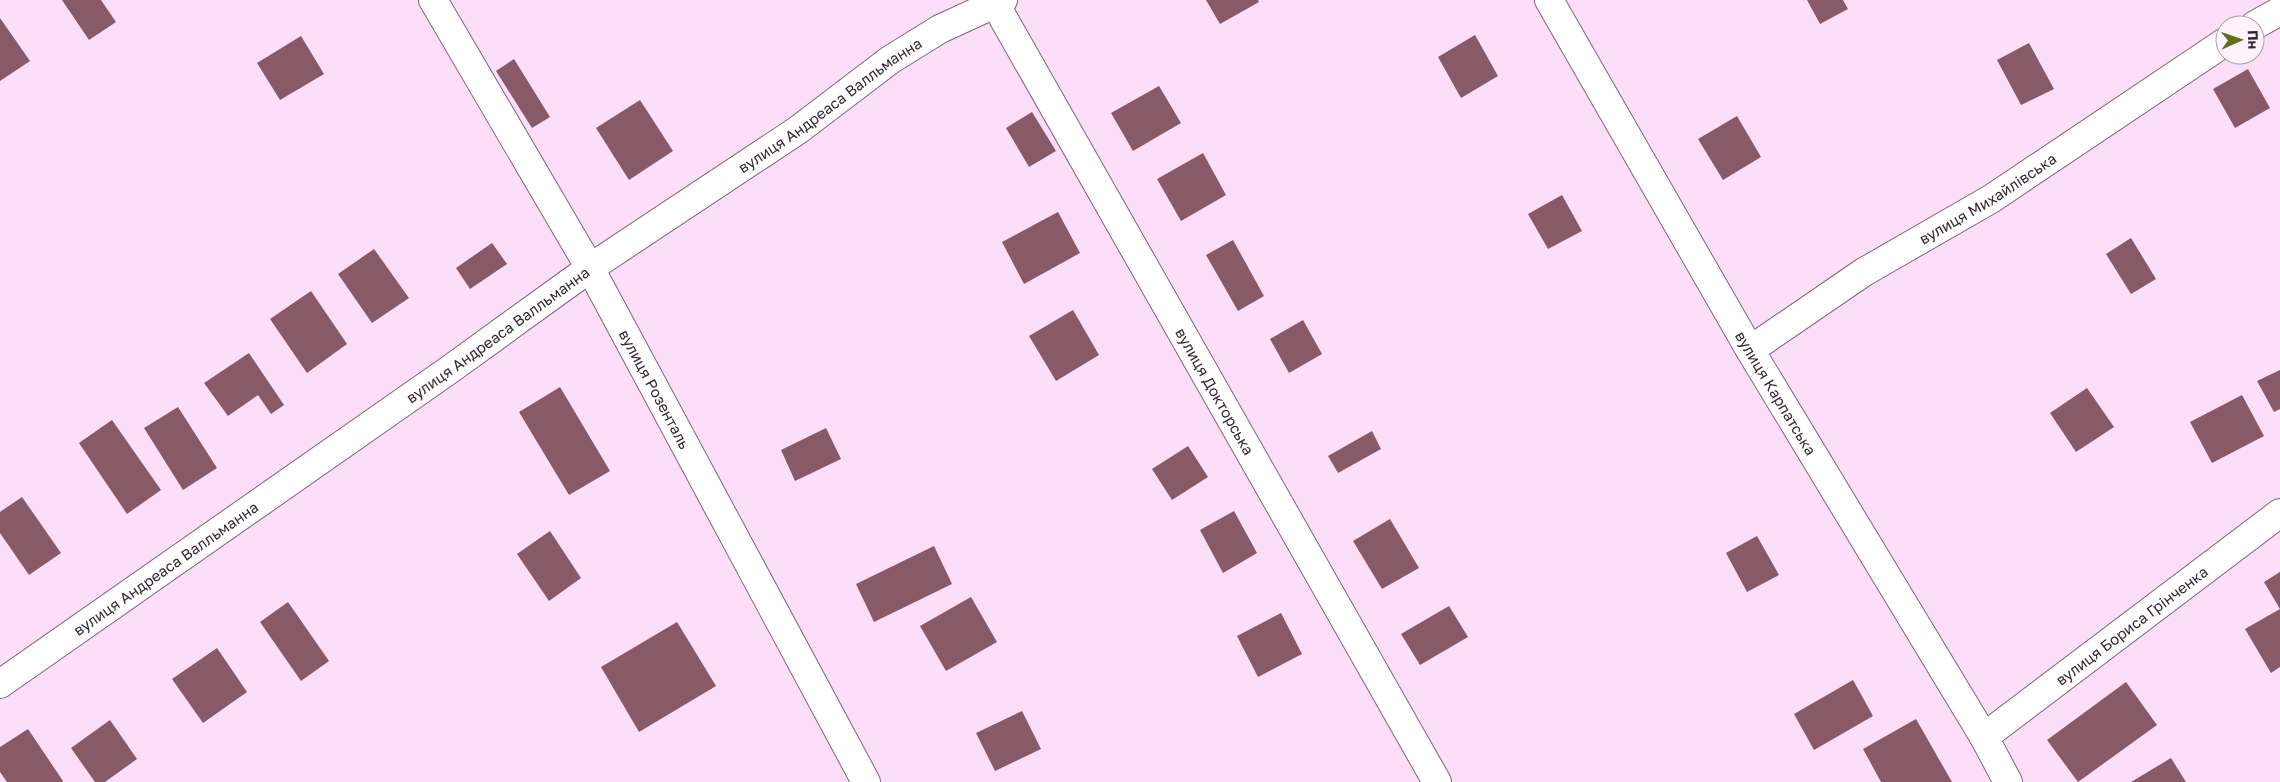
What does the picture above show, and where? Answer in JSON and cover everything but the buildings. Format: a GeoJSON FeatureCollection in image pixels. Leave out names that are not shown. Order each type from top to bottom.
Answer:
{"type":"FeatureCollection","features":[{"type":"Feature","properties":{"kind":"street","name":"вулиця Розенталь"},"geometry":{"type":"LineString","coordinates":[[433,0],[590,268],[866,782]]}},
{"type":"Feature","properties":{"kind":"street","name":"вулиця Карпатська"},"geometry":{"type":"LineString","coordinates":[[1549,0],[1750,350],[1984,737],[2008,782]]}},
{"type":"Feature","properties":{"kind":"street","name":"вулиця Андреаса Валльманна"},"geometry":{"type":"LineString","coordinates":[[0,684],[448,370],[590,268],[798,130],[890,60],[940,29],[997,1]]}},
{"type":"Feature","properties":{"kind":"street","name":"вулиця Докторська"},"geometry":{"type":"LineString","coordinates":[[997,1],[1437,782]]}},
{"type":"Feature","properties":{"kind":"street"},"geometry":{"type":"LineString","coordinates":[[2265,19],[2280,10]]}},
{"type":"Feature","properties":{"kind":"street","name":"вулиця Михайлівська"},"geometry":{"type":"LineString","coordinates":[[1750,350],[1864,272],[1991,199],[2215,49]]}},
{"type":"Feature","properties":{"kind":"street","name":"вулиця Бориса Грінченка"},"geometry":{"type":"LineString","coordinates":[[1984,737],[2280,514]]}}]}
